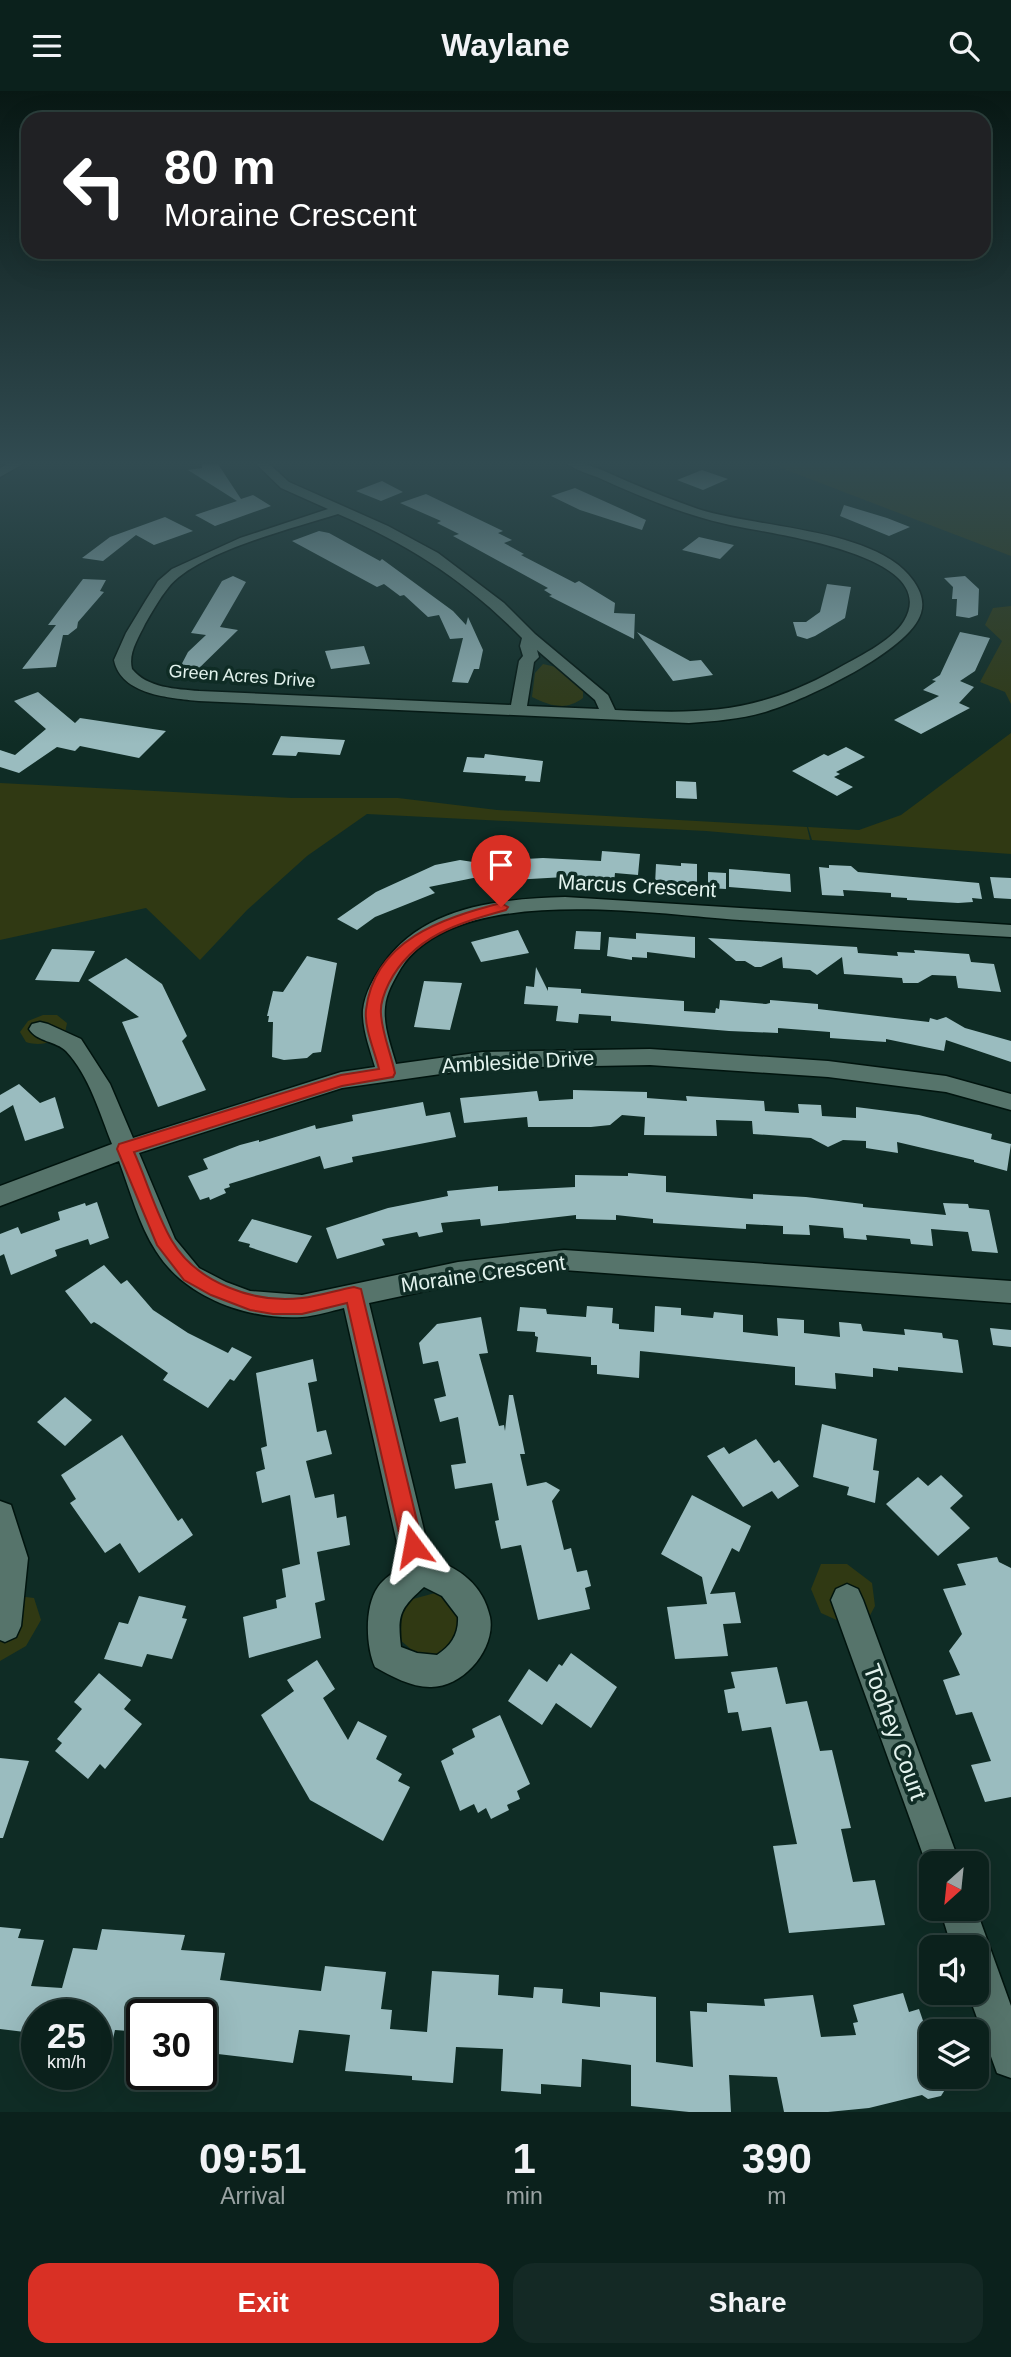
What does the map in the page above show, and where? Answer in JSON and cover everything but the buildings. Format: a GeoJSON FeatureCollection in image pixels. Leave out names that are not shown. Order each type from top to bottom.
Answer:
{"type":"FeatureCollection","features":[{"type":"Feature","properties":{"kind":"street","name":"Green Acres Drive"},"geometry":{"type":"LineString","coordinates":[[211,555],[171,575],[163,584],[121,661],[125,672],[135,681],[173,694],[608,714]]}},
{"type":"Feature","properties":{"kind":"street"},"geometry":{"type":"LineString","coordinates":[[432,555],[475,586],[602,698],[608,714],[723,717],[780,704],[861,661],[893,640],[910,622],[915,613],[916,600],[902,575],[872,555]]}},
{"type":"Feature","properties":{"kind":"street"},"geometry":{"type":"LineString","coordinates":[[518,709],[527,661],[531,657],[528,646],[530,637]]}},
{"type":"Feature","properties":{"kind":"street","name":"Marcus Crescent"},"geometry":{"type":"LineString","coordinates":[[387,1073],[373,1013],[378,991],[389,968],[407,948],[430,932],[451,921],[482,911],[520,904],[565,903],[1011,931]]}},
{"type":"Feature","properties":{"kind":"street","name":"Moraine Crescent"},"geometry":{"type":"LineString","coordinates":[[40,1029],[73,1044],[99,1084],[165,1245],[190,1275],[250,1302],[273,1306],[302,1306],[458,1273],[565,1260],[1011,1292]]}},
{"type":"Feature","properties":{"kind":"street","name":"Ambleside Drive"},"geometry":{"type":"LineString","coordinates":[[0,1196],[125,1149],[341,1080],[483,1060],[650,1057],[828,1069],[946,1084],[1011,1101]]}},
{"type":"Feature","properties":{"kind":"street"},"geometry":{"type":"LineString","coordinates":[[354,1294],[419,1571]]}},
{"type":"Feature","properties":{"kind":"street"},"geometry":{"type":"LineString","coordinates":[[0,1515],[13,1558],[5,1626]]}},
{"type":"Feature","properties":{"kind":"street","name":"Toohey Court"},"geometry":{"type":"LineString","coordinates":[[847,1600],[937,1851]]}},
{"type":"Feature","properties":{"kind":"street"},"geometry":{"type":"LineString","coordinates":[[989,1998],[1011,2059]]}},
{"type":"Feature","properties":{"kind":"green space"},"geometry":{"type":"Polygon","coordinates":[[[1011,606],[1011,704],[1005,692],[980,682],[1002,641],[985,625],[993,608],[1011,606]]]}},
{"type":"Feature","properties":{"kind":"green space"},"geometry":{"type":"Polygon","coordinates":[[[543,664],[556,667],[583,691],[583,698],[570,705],[558,706],[532,697],[535,673],[543,664]]]}},
{"type":"Feature","properties":{"kind":"green space"},"geometry":{"type":"Polygon","coordinates":[[[1011,733],[1011,854],[812,840],[808,827],[859,830],[901,815],[1011,733]]]}},
{"type":"Feature","properties":{"kind":"green space"},"geometry":{"type":"Polygon","coordinates":[[[0,783],[292,798],[398,798],[497,810],[807,827],[810,840],[706,831],[367,814],[307,856],[247,910],[200,960],[146,908],[0,940],[0,783]]]}},
{"type":"Feature","properties":{"kind":"green space"},"geometry":{"type":"Polygon","coordinates":[[[43,1015],[57,1015],[67,1023],[65,1033],[47,1043],[26,1042],[20,1032],[28,1021],[43,1015]]]}},
{"type":"Feature","properties":{"kind":"green space"},"geometry":{"type":"Polygon","coordinates":[[[821,1564],[847,1564],[872,1583],[875,1606],[867,1621],[850,1626],[821,1613],[811,1589],[821,1564]]]}},
{"type":"Feature","properties":{"kind":"green space"},"geometry":{"type":"Polygon","coordinates":[[[435,1593],[459,1609],[461,1632],[447,1652],[420,1657],[399,1639],[399,1614],[413,1599],[435,1593]]]}},
{"type":"Feature","properties":{"kind":"green space"},"geometry":{"type":"Polygon","coordinates":[[[10,1595],[34,1598],[41,1620],[26,1646],[0,1661],[0,1602],[10,1595]]]}},
{"type":"Feature","properties":{"kind":"route"},"geometry":{"type":"LineString","coordinates":[[413,1546],[354,1294],[302,1306],[273,1306],[250,1302],[217,1290],[190,1275],[165,1245],[125,1149],[341,1080],[387,1073],[373,1013],[378,991],[389,968],[407,948],[430,932],[451,921],[501,907]]}}]}
